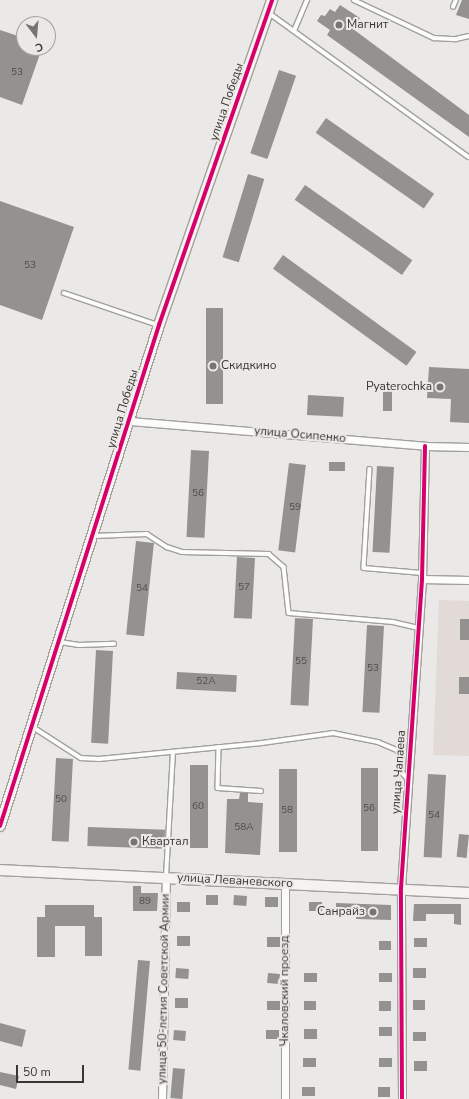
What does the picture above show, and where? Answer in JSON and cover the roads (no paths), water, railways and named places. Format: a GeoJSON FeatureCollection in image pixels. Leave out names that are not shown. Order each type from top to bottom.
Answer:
{"type":"FeatureCollection","features":[{"type":"Feature","properties":{"kind":"street","name":"улица Победы"},"geometry":{"type":"LineString","coordinates":[[0,826],[159,326],[269,13],[272,0]]}},
{"type":"Feature","properties":{"kind":"street","name":"улица Осипенко"},"geometry":{"type":"LineString","coordinates":[[130,421],[425,446],[469,447]]}},
{"type":"Feature","properties":{"kind":"street","name":"улица Чапаева"},"geometry":{"type":"LineString","coordinates":[[402,1099],[402,888],[422,576],[425,446]]}},
{"type":"Feature","properties":{"kind":"street"},"geometry":{"type":"LineString","coordinates":[[422,576],[469,580]]}},
{"type":"Feature","properties":{"kind":"street","name":"улица Леваневского"},"geometry":{"type":"LineString","coordinates":[[0,870],[402,888],[469,893]]}},
{"type":"Feature","properties":{"kind":"street","name":"улица 50-летия Советской Армии"},"geometry":{"type":"LineString","coordinates":[[162,1099],[166,878]]}},
{"type":"Feature","properties":{"kind":"street","name":"Чкаловский проезд"},"geometry":{"type":"LineString","coordinates":[[285,1099],[286,884]]}},
{"type":"Feature","properties":{"kind":"lane"},"geometry":{"type":"LineString","coordinates":[[294,31],[307,0]]}},
{"type":"Feature","properties":{"kind":"lane"},"geometry":{"type":"LineString","coordinates":[[354,0],[434,38],[456,39],[469,36]]}},
{"type":"Feature","properties":{"kind":"lane"},"geometry":{"type":"LineString","coordinates":[[453,7],[456,0]]}},
{"type":"Feature","properties":{"kind":"lane"},"geometry":{"type":"LineString","coordinates":[[269,13],[469,157]]}},
{"type":"Feature","properties":{"kind":"lane"},"geometry":{"type":"LineString","coordinates":[[64,294],[159,326]]}},
{"type":"Feature","properties":{"kind":"lane"},"geometry":{"type":"LineString","coordinates":[[370,469],[364,568],[422,576]]}},
{"type":"Feature","properties":{"kind":"lane"},"geometry":{"type":"LineString","coordinates":[[93,536],[147,534],[167,547],[182,552],[269,554],[284,567],[289,613],[393,622],[418,628]]}},
{"type":"Feature","properties":{"kind":"lane"},"geometry":{"type":"LineString","coordinates":[[59,642],[79,645],[114,644]]}},
{"type":"Feature","properties":{"kind":"lane"},"geometry":{"type":"LineString","coordinates":[[32,726],[81,758],[99,759],[219,747],[333,733],[378,742],[399,751],[401,771],[408,779]]}},
{"type":"Feature","properties":{"kind":"lane"},"geometry":{"type":"LineString","coordinates":[[219,747],[218,788],[261,791]]}},
{"type":"Feature","properties":{"kind":"lane"},"geometry":{"type":"LineString","coordinates":[[166,878],[173,752]]}},
{"type":"Feature","properties":{"kind":"place","name":"Магнит"},"geometry":{"type":"Point","coordinates":[339,25]}},
{"type":"Feature","properties":{"kind":"place","name":"Скидкино"},"geometry":{"type":"Point","coordinates":[213,366]}},
{"type":"Feature","properties":{"kind":"place","name":"Pyaterochka"},"geometry":{"type":"Point","coordinates":[440,387]}},
{"type":"Feature","properties":{"kind":"place","name":"Квартал"},"geometry":{"type":"Point","coordinates":[134,842]}},
{"type":"Feature","properties":{"kind":"place","name":"Санрайз"},"geometry":{"type":"Point","coordinates":[373,912]}}]}
